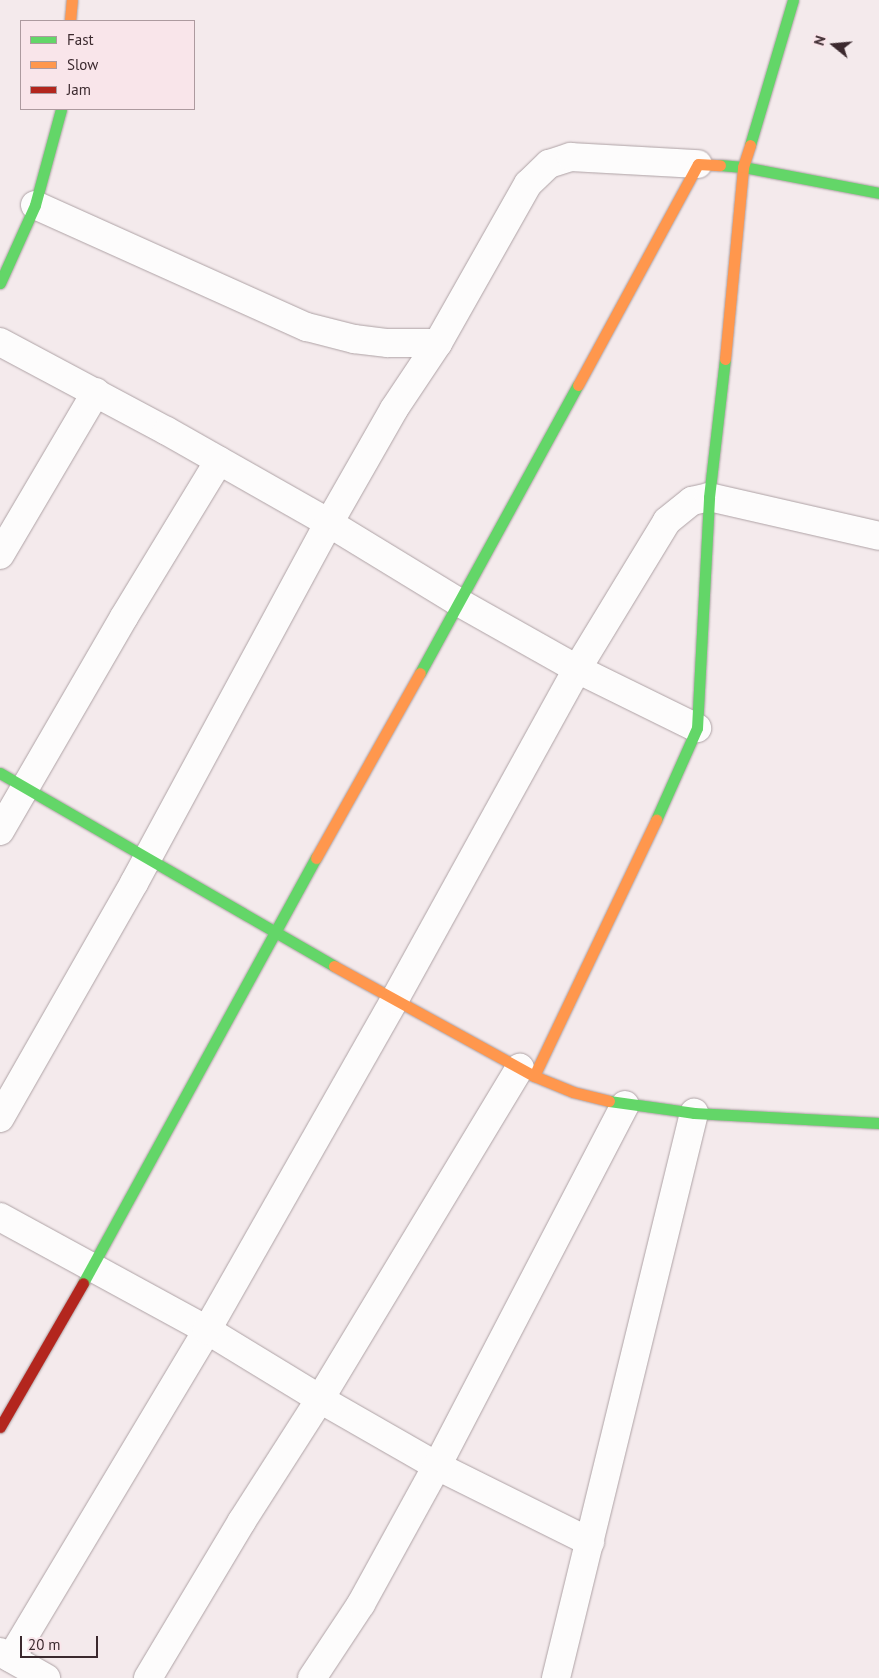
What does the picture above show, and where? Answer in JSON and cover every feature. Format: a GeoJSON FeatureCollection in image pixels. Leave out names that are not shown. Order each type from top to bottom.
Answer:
{"type":"FeatureCollection","features":[{"type":"Feature","properties":{"kind":"main road"},"geometry":{"type":"LineString","coordinates":[[70,20],[72,0]]}},
{"type":"Feature","properties":{"kind":"main road"},"geometry":{"type":"LineString","coordinates":[[527,1072],[673,784],[697,728],[702,659],[708,497],[728,337],[743,167],[793,0]]}},
{"type":"Feature","properties":{"kind":"main road"},"geometry":{"type":"LineString","coordinates":[[0,283],[35,205],[61,110]]}},
{"type":"Feature","properties":{"kind":"main road"},"geometry":{"type":"LineString","coordinates":[[0,1427],[92,1268],[274,933],[460,602],[698,164],[743,167],[879,194]]}},
{"type":"Feature","properties":{"kind":"main road"},"geometry":{"type":"LineString","coordinates":[[0,773],[274,933],[527,1072],[573,1092],[625,1105],[694,1114],[879,1124]]}},
{"type":"Feature","properties":{"kind":"street"},"geometry":{"type":"LineString","coordinates":[[0,1118],[146,859],[394,409],[438,343],[528,184],[549,164],[571,157],[698,164]]}},
{"type":"Feature","properties":{"kind":"street"},"geometry":{"type":"LineString","coordinates":[[35,205],[307,328],[354,339],[388,343],[438,343]]}},
{"type":"Feature","properties":{"kind":"street"},"geometry":{"type":"LineString","coordinates":[[0,342],[96,392],[330,523],[460,602],[577,669],[697,728]]}},
{"type":"Feature","properties":{"kind":"street"},"geometry":{"type":"LineString","coordinates":[[0,555],[96,392]]}},
{"type":"Feature","properties":{"kind":"street"},"geometry":{"type":"LineString","coordinates":[[0,831],[24,786],[219,461]]}},
{"type":"Feature","properties":{"kind":"street"},"geometry":{"type":"LineString","coordinates":[[46,1678],[5,1655],[206,1330],[395,1000],[577,669],[666,522],[692,501],[708,497],[879,536]]}},
{"type":"Feature","properties":{"kind":"street"},"geometry":{"type":"LineString","coordinates":[[148,1678],[242,1521],[527,1072]]}},
{"type":"Feature","properties":{"kind":"street"},"geometry":{"type":"LineString","coordinates":[[312,1678],[361,1604],[437,1466],[625,1105]]}},
{"type":"Feature","properties":{"kind":"street"},"geometry":{"type":"LineString","coordinates":[[556,1678],[694,1114]]}},
{"type":"Feature","properties":{"kind":"street"},"geometry":{"type":"LineString","coordinates":[[0,1217],[206,1330],[320,1400],[437,1466],[590,1542]]}},
{"type":"Feature","properties":{"kind":"traffic: fast"},"geometry":{"type":"LineString","coordinates":[[750,145],[793,0]]}},
{"type":"Feature","properties":{"kind":"traffic: fast"},"geometry":{"type":"LineString","coordinates":[[0,283],[35,205],[61,110]]}},
{"type":"Feature","properties":{"kind":"traffic: fast"},"geometry":{"type":"LineString","coordinates":[[720,165],[743,167],[879,193]]}},
{"type":"Feature","properties":{"kind":"traffic: fast"},"geometry":{"type":"LineString","coordinates":[[656,820],[697,728],[709,497],[725,359]]}},
{"type":"Feature","properties":{"kind":"traffic: fast"},"geometry":{"type":"LineString","coordinates":[[420,673],[578,385]]}},
{"type":"Feature","properties":{"kind":"traffic: fast"},"geometry":{"type":"LineString","coordinates":[[0,773],[334,966]]}},
{"type":"Feature","properties":{"kind":"traffic: fast"},"geometry":{"type":"LineString","coordinates":[[83,1283],[316,858]]}},
{"type":"Feature","properties":{"kind":"traffic: fast"},"geometry":{"type":"LineString","coordinates":[[609,1101],[694,1113],[879,1123]]}},
{"type":"Feature","properties":{"kind":"traffic: slow"},"geometry":{"type":"LineString","coordinates":[[70,20],[72,0]]}},
{"type":"Feature","properties":{"kind":"traffic: slow"},"geometry":{"type":"LineString","coordinates":[[725,359],[743,167],[750,145]]}},
{"type":"Feature","properties":{"kind":"traffic: slow"},"geometry":{"type":"LineString","coordinates":[[578,385],[698,164],[720,165]]}},
{"type":"Feature","properties":{"kind":"traffic: slow"},"geometry":{"type":"LineString","coordinates":[[316,858],[420,673]]}},
{"type":"Feature","properties":{"kind":"traffic: slow"},"geometry":{"type":"LineString","coordinates":[[534,1076],[656,820]]}},
{"type":"Feature","properties":{"kind":"traffic: slow"},"geometry":{"type":"LineString","coordinates":[[334,966],[534,1076],[573,1092],[609,1101]]}},
{"type":"Feature","properties":{"kind":"traffic: jam"},"geometry":{"type":"LineString","coordinates":[[0,1427],[83,1283]]}}]}
